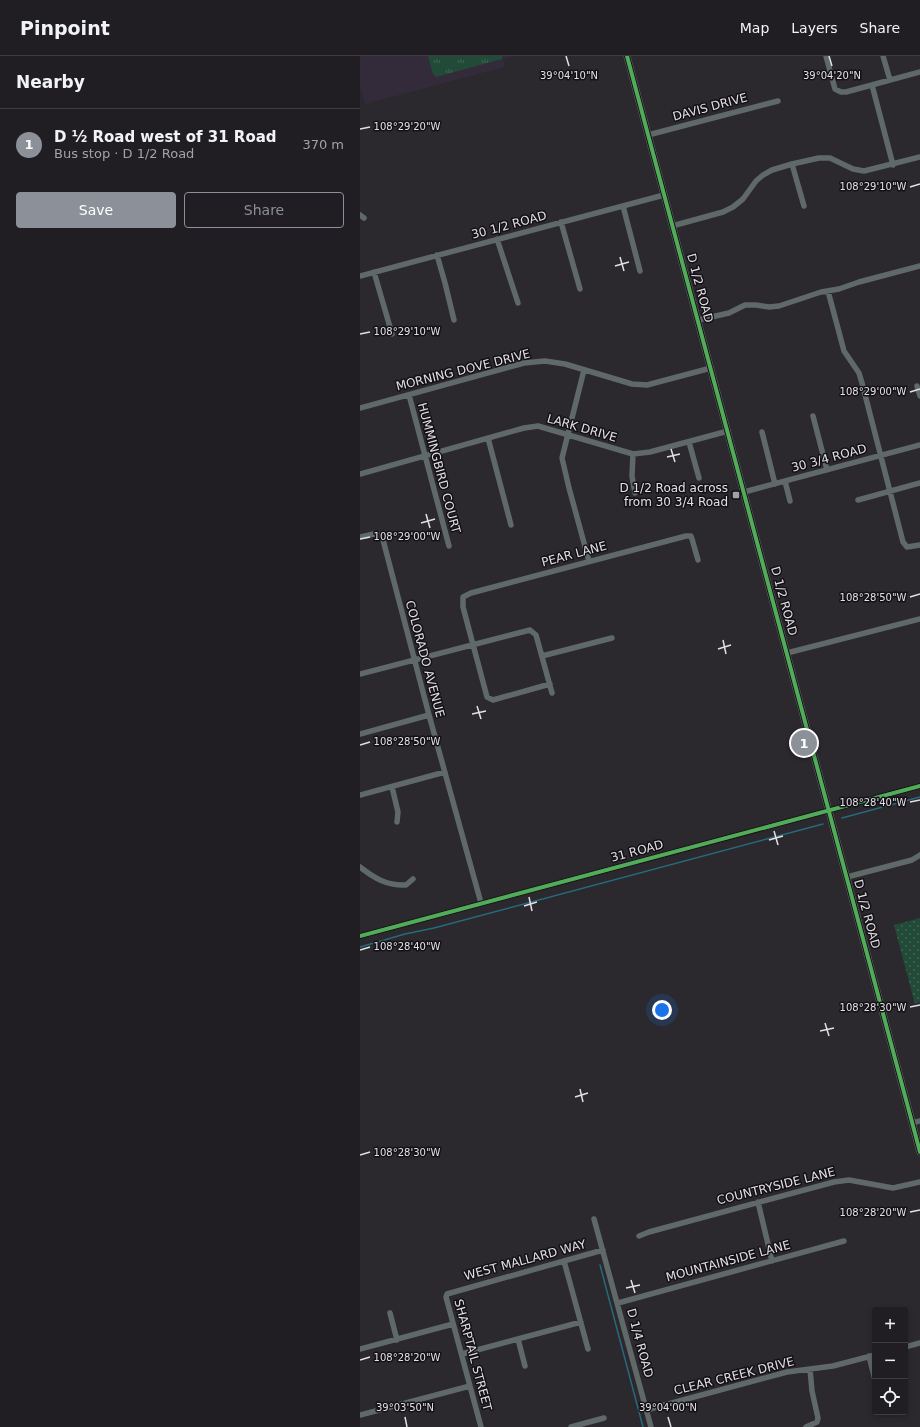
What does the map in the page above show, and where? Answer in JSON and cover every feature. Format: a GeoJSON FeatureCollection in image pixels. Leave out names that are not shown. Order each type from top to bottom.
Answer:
{"type":"FeatureCollection","features":[{"type":"Feature","properties":{"kind":"main road","name":"D 1/2 ROAD"},"geometry":{"type":"LineString","coordinates":[[627,56],[920,1152]]}},
{"type":"Feature","properties":{"kind":"street"},"geometry":{"type":"LineString","coordinates":[[826,56],[835,89],[841,92],[846,92],[920,72]]}},
{"type":"Feature","properties":{"kind":"street"},"geometry":{"type":"LineString","coordinates":[[883,56],[890,80]]}},
{"type":"Feature","properties":{"kind":"street"},"geometry":{"type":"LineString","coordinates":[[872,85],[893,165]]}},
{"type":"Feature","properties":{"kind":"street","name":"DAVIS DRIVE"},"geometry":{"type":"LineString","coordinates":[[648,135],[778,101]]}},
{"type":"Feature","properties":{"kind":"street"},"geometry":{"type":"LineString","coordinates":[[672,226],[728,210],[743,199],[756,181],[763,175],[772,170],[792,164],[820,158],[830,158],[853,169],[864,171],[893,165],[920,157]]}},
{"type":"Feature","properties":{"kind":"street"},"geometry":{"type":"LineString","coordinates":[[792,164],[804,206]]}},
{"type":"Feature","properties":{"kind":"street","name":"30 1/2 ROAD"},"geometry":{"type":"LineString","coordinates":[[360,276],[664,195]]}},
{"type":"Feature","properties":{"kind":"street"},"geometry":{"type":"LineString","coordinates":[[623,206],[640,271]]}},
{"type":"Feature","properties":{"kind":"street"},"geometry":{"type":"LineString","coordinates":[[561,222],[580,289]]}},
{"type":"Feature","properties":{"kind":"street"},"geometry":{"type":"LineString","coordinates":[[497,239],[518,303]]}},
{"type":"Feature","properties":{"kind":"street"},"geometry":{"type":"LineString","coordinates":[[437,255],[446,283],[454,320]]}},
{"type":"Feature","properties":{"kind":"street"},"geometry":{"type":"LineString","coordinates":[[698,320],[729,313],[745,306],[779,306],[821,292],[839,289],[859,282],[920,266]]}},
{"type":"Feature","properties":{"kind":"street"},"geometry":{"type":"LineString","coordinates":[[374,272],[392,334]]}},
{"type":"Feature","properties":{"kind":"street"},"geometry":{"type":"LineString","coordinates":[[828,291],[844,350],[859,373],[903,542],[907,547],[920,545]]}},
{"type":"Feature","properties":{"kind":"street","name":"MORNING DOVE DRIVE"},"geometry":{"type":"LineString","coordinates":[[360,408],[524,363],[545,361],[565,364],[632,384],[647,385],[711,368]]}},
{"type":"Feature","properties":{"kind":"street"},"geometry":{"type":"LineString","coordinates":[[584,370],[562,458],[589,561]]}},
{"type":"Feature","properties":{"kind":"street"},"geometry":{"type":"LineString","coordinates":[[918,386],[920,396]]}},
{"type":"Feature","properties":{"kind":"street","name":"HUMMINGBIRD COURT"},"geometry":{"type":"LineString","coordinates":[[409,395],[449,546]]}},
{"type":"Feature","properties":{"kind":"street"},"geometry":{"type":"LineString","coordinates":[[813,416],[827,470]]}},
{"type":"Feature","properties":{"kind":"street","name":"LARK DRIVE"},"geometry":{"type":"LineString","coordinates":[[360,474],[524,428],[538,426],[633,454],[650,452],[728,431]]}},
{"type":"Feature","properties":{"kind":"street"},"geometry":{"type":"LineString","coordinates":[[762,432],[775,484]]}},
{"type":"Feature","properties":{"kind":"street"},"geometry":{"type":"LineString","coordinates":[[488,438],[511,526]]}},
{"type":"Feature","properties":{"kind":"street"},"geometry":{"type":"LineString","coordinates":[[689,442],[699,478]]}},
{"type":"Feature","properties":{"kind":"street","name":"30 3/4 ROAD"},"geometry":{"type":"LineString","coordinates":[[744,492],[920,445]]}},
{"type":"Feature","properties":{"kind":"street"},"geometry":{"type":"LineString","coordinates":[[633,454],[632,476],[635,493]]}},
{"type":"Feature","properties":{"kind":"street"},"geometry":{"type":"LineString","coordinates":[[785,481],[790,501]]}},
{"type":"Feature","properties":{"kind":"street"},"geometry":{"type":"LineString","coordinates":[[858,500],[920,483]]}},
{"type":"Feature","properties":{"kind":"street","name":"COLORADO AVENUE"},"geometry":{"type":"LineString","coordinates":[[360,538],[374,534],[382,536],[429,715],[481,903]]}},
{"type":"Feature","properties":{"kind":"street","name":"PEAR LANE"},"geometry":{"type":"LineString","coordinates":[[472,644],[462,607],[463,597],[471,593],[686,536],[691,536],[698,560]]}},
{"type":"Feature","properties":{"kind":"street"},"geometry":{"type":"LineString","coordinates":[[787,653],[920,619]]}},
{"type":"Feature","properties":{"kind":"street"},"geometry":{"type":"LineString","coordinates":[[360,674],[526,630],[532,631],[536,635],[552,693]]}},
{"type":"Feature","properties":{"kind":"street"},"geometry":{"type":"LineString","coordinates":[[542,656],[612,638]]}},
{"type":"Feature","properties":{"kind":"street"},"geometry":{"type":"LineString","coordinates":[[472,644],[488,698],[493,700],[550,684]]}},
{"type":"Feature","properties":{"kind":"street"},"geometry":{"type":"LineString","coordinates":[[360,734],[429,715]]}},
{"type":"Feature","properties":{"kind":"street"},"geometry":{"type":"LineString","coordinates":[[360,795],[445,772]]}},
{"type":"Feature","properties":{"kind":"street","name":"31 ROAD"},"geometry":{"type":"LineString","coordinates":[[360,936],[920,786]]}},
{"type":"Feature","properties":{"kind":"street"},"geometry":{"type":"LineString","coordinates":[[392,787],[398,812],[397,822]]}},
{"type":"Feature","properties":{"kind":"street"},"geometry":{"type":"LineString","coordinates":[[847,877],[912,860],[920,854]]}},
{"type":"Feature","properties":{"kind":"street"},"geometry":{"type":"LineString","coordinates":[[360,867],[378,879],[393,885],[406,885],[413,879]]}},
{"type":"Feature","properties":{"kind":"street"},"geometry":{"type":"LineString","coordinates":[[912,1123],[920,1121]]}},
{"type":"Feature","properties":{"kind":"street","name":"COUNTRYSIDE LANE"},"geometry":{"type":"LineString","coordinates":[[639,1236],[842,1180],[893,1188],[920,1182]]}},
{"type":"Feature","properties":{"kind":"street"},"geometry":{"type":"LineString","coordinates":[[758,1202],[772,1261]]}},
{"type":"Feature","properties":{"kind":"street","name":"D 1/4 ROAD"},"geometry":{"type":"LineString","coordinates":[[594,1219],[651,1427]]}},
{"type":"Feature","properties":{"kind":"street","name":"MOUNTAINSIDE LANE"},"geometry":{"type":"LineString","coordinates":[[618,1303],[844,1241]]}},
{"type":"Feature","properties":{"kind":"street","name":"WEST MALLARD WAY"},"geometry":{"type":"LineString","coordinates":[[452,1291],[603,1250]]}},
{"type":"Feature","properties":{"kind":"street"},"geometry":{"type":"LineString","coordinates":[[564,1261],[588,1349]]}},
{"type":"Feature","properties":{"kind":"street","name":"SHARPTAIL STREET"},"geometry":{"type":"LineString","coordinates":[[452,1291],[447,1294],[446,1297],[481,1427]]}},
{"type":"Feature","properties":{"kind":"street"},"geometry":{"type":"LineString","coordinates":[[390,1313],[397,1340]]}},
{"type":"Feature","properties":{"kind":"street"},"geometry":{"type":"LineString","coordinates":[[462,1354],[581,1322]]}},
{"type":"Feature","properties":{"kind":"street"},"geometry":{"type":"LineString","coordinates":[[360,1349],[453,1324]]}},
{"type":"Feature","properties":{"kind":"street"},"geometry":{"type":"LineString","coordinates":[[518,1339],[525,1366]]}},
{"type":"Feature","properties":{"kind":"street"},"geometry":{"type":"LineString","coordinates":[[908,1346],[920,1343]]}},
{"type":"Feature","properties":{"kind":"street","name":"CLEAR CREEK DRIVE"},"geometry":{"type":"LineString","coordinates":[[646,1410],[787,1372],[833,1366],[872,1356]]}},
{"type":"Feature","properties":{"kind":"street"},"geometry":{"type":"LineString","coordinates":[[806,1427],[818,1422],[812,1391],[810,1369]]}},
{"type":"Feature","properties":{"kind":"street"},"geometry":{"type":"LineString","coordinates":[[360,1416],[470,1386]]}},
{"type":"Feature","properties":{"kind":"street"},"geometry":{"type":"LineString","coordinates":[[571,1427],[604,1418]]}},
{"type":"Feature","properties":{"kind":"shaded area"},"geometry":{"type":"Polygon","coordinates":[[[360,56],[514,56],[503,59],[505,67],[365,104],[360,85],[360,56]]]}},
{"type":"Feature","properties":{"kind":"green space"},"geometry":{"type":"Polygon","coordinates":[[[428,56],[502,56],[502,59],[436,77],[433,74],[428,56]]]}},
{"type":"Feature","properties":{"kind":"green space"},"geometry":{"type":"Polygon","coordinates":[[[920,918],[920,1002],[915,1004],[894,925],[920,918]]]}},
{"type":"Feature","properties":{"kind":"waterway"},"geometry":{"type":"LineString","coordinates":[[842,818],[920,797]]}},
{"type":"Feature","properties":{"kind":"waterway"},"geometry":{"type":"LineString","coordinates":[[360,947],[823,824]]}},
{"type":"Feature","properties":{"kind":"waterway"},"geometry":{"type":"LineString","coordinates":[[600,1265],[643,1427]]}},
{"type":"Feature","properties":{"kind":"cycle path"},"geometry":{"type":"LineString","coordinates":[[627,56],[920,1152]]}},
{"type":"Feature","properties":{"kind":"cycle path"},"geometry":{"type":"LineString","coordinates":[[360,936],[920,786]]}},
{"type":"Feature","properties":{"kind":"place","name":"D 1/2 Road across from 30 3/4 Road"},"geometry":{"type":"Point","coordinates":[736,495]}},
{"type":"Feature","properties":{"kind":"place","name":"D ½ Road west of 31 Road"},"geometry":{"type":"Point","coordinates":[804,743]}}]}
